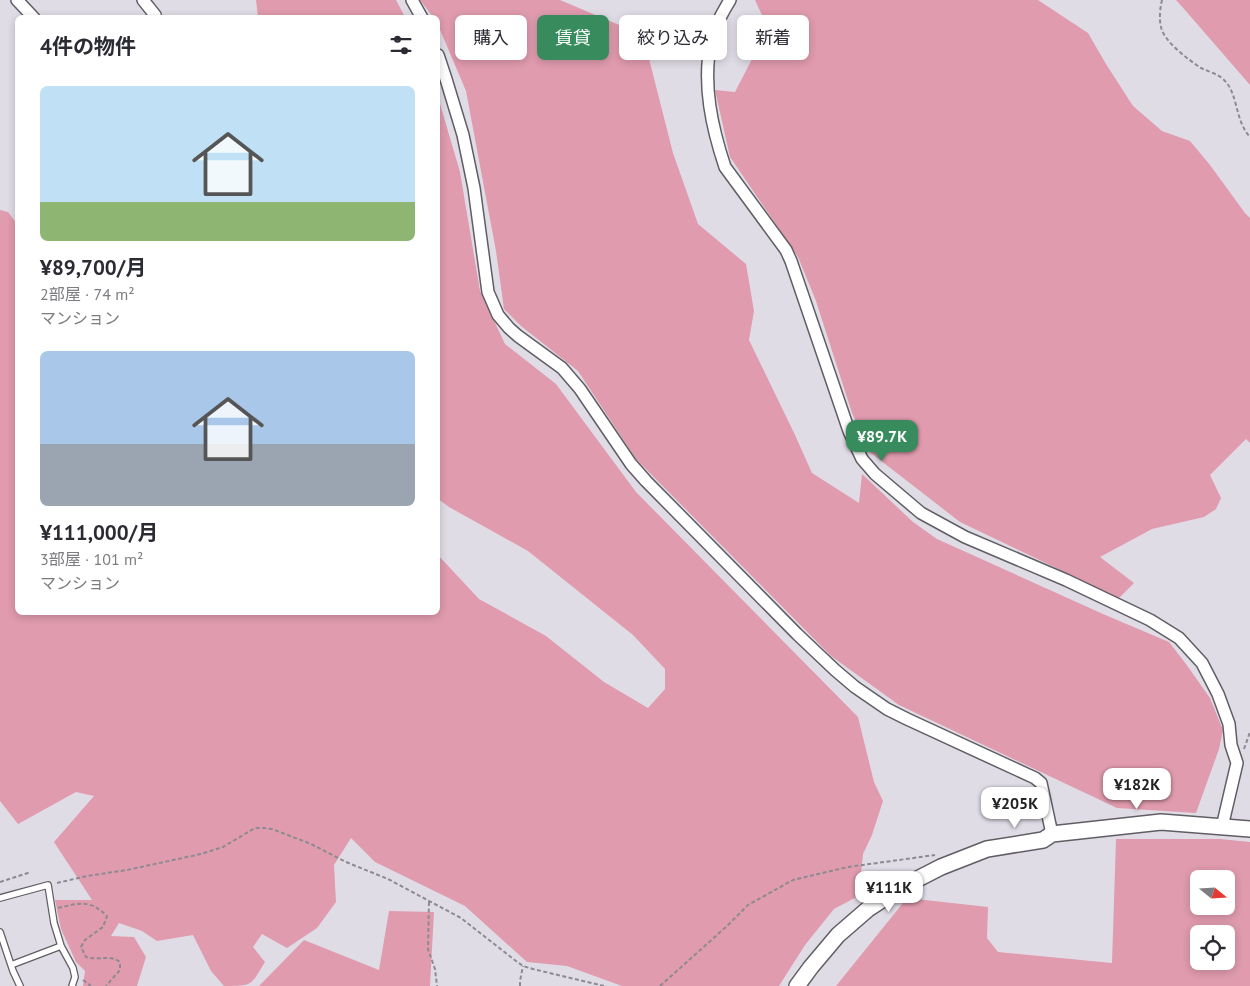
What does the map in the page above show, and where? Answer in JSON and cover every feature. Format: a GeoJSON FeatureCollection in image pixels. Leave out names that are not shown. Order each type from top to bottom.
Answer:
{"type":"FeatureCollection","features":[{"type":"Feature","properties":{"kind":"street"},"geometry":{"type":"LineString","coordinates":[[17,0],[31,15]]}},
{"type":"Feature","properties":{"kind":"street"},"geometry":{"type":"LineString","coordinates":[[142,0],[154,15]]}},
{"type":"Feature","properties":{"kind":"street"},"geometry":{"type":"LineString","coordinates":[[412,0],[420,15]]}},
{"type":"Feature","properties":{"kind":"street"},"geometry":{"type":"LineString","coordinates":[[730,0],[721,15],[712,41],[708,61],[708,98],[720,151],[725,167],[786,250],[848,431],[862,459],[875,474],[921,513],[965,538],[1066,580],[1150,620],[1179,638],[1202,663],[1218,694],[1229,724],[1237,763],[1222,827]]}},
{"type":"Feature","properties":{"kind":"street"},"geometry":{"type":"LineString","coordinates":[[440,61],[463,136],[474,188],[488,292],[498,315],[518,336],[562,368],[580,389],[631,464],[646,481],[835,670],[879,703],[906,719],[1035,778],[1041,783],[1052,834]]}},
{"type":"Feature","properties":{"kind":"street"},"geometry":{"type":"LineString","coordinates":[[797,986],[838,935],[868,909],[902,887],[941,867],[987,849],[1043,840],[1052,834],[1161,822],[1250,830]]}},
{"type":"Feature","properties":{"kind":"lane"},"geometry":{"type":"LineString","coordinates":[[0,898],[48,884],[54,923],[61,946],[73,968],[75,977],[72,986]]}},
{"type":"Feature","properties":{"kind":"lane"},"geometry":{"type":"LineString","coordinates":[[0,932],[20,986]]}},
{"type":"Feature","properties":{"kind":"lane"},"geometry":{"type":"LineString","coordinates":[[0,952],[5,946]]}},
{"type":"Feature","properties":{"kind":"lane"},"geometry":{"type":"LineString","coordinates":[[11,965],[61,946]]}},
{"type":"Feature","properties":{"kind":"path"},"geometry":{"type":"LineString","coordinates":[[1162,0],[1160,8],[1161,28],[1166,39],[1202,68],[1216,74],[1226,82],[1232,94],[1241,124],[1250,137]]}},
{"type":"Feature","properties":{"kind":"path"},"geometry":{"type":"LineString","coordinates":[[48,884],[201,854],[223,847],[255,828],[272,829],[311,844],[346,862],[388,879],[430,901],[461,918],[523,966],[604,986]]}},
{"type":"Feature","properties":{"kind":"path"},"geometry":{"type":"LineString","coordinates":[[660,986],[748,905],[793,880],[848,867],[941,854]]}},
{"type":"Feature","properties":{"kind":"path"},"geometry":{"type":"LineString","coordinates":[[0,882],[31,872]]}},
{"type":"Feature","properties":{"kind":"path"},"geometry":{"type":"LineString","coordinates":[[430,901],[428,949],[435,969],[437,986]]}},
{"type":"Feature","properties":{"kind":"path"},"geometry":{"type":"LineString","coordinates":[[52,910],[78,904],[90,904],[100,909],[107,916],[103,926],[85,940],[81,947],[86,957],[92,959],[114,958],[120,962],[120,970],[106,986]]}},
{"type":"Feature","properties":{"kind":"path"},"geometry":{"type":"LineString","coordinates":[[520,986],[523,966]]}},
{"type":"Feature","properties":{"kind":"shaded area"},"geometry":{"type":"Polygon","coordinates":[[[256,0],[396,0],[404,15],[258,15],[256,0]]]}},
{"type":"Feature","properties":{"kind":"shaded area"},"geometry":{"type":"Polygon","coordinates":[[[420,0],[560,0],[596,15],[537,15],[537,60],[609,60],[609,21],[619,25],[619,60],[649,60],[673,153],[698,224],[746,264],[754,311],[749,340],[812,473],[859,503],[862,474],[913,522],[937,539],[1169,642],[1210,698],[1223,730],[1219,749],[1196,813],[1117,808],[899,705],[831,656],[636,459],[578,371],[521,326],[504,309],[496,251],[466,91],[440,30],[440,15],[431,15],[420,0]]]}},
{"type":"Feature","properties":{"kind":"shaded area"},"geometry":{"type":"Polygon","coordinates":[[[755,0],[1038,0],[1088,33],[1133,106],[1162,131],[1190,141],[1250,218],[1250,443],[1246,439],[1210,475],[1221,498],[1216,509],[1204,517],[1152,529],[1100,557],[1134,583],[1119,598],[960,522],[871,453],[852,413],[816,301],[798,257],[730,157],[715,90],[735,92],[752,60],[809,60],[809,15],[762,15],[755,0]]]}},
{"type":"Feature","properties":{"kind":"shaded area"},"geometry":{"type":"Polygon","coordinates":[[[1176,0],[1250,0],[1250,85],[1185,10],[1176,0]]]}},
{"type":"Feature","properties":{"kind":"shaded area"},"geometry":{"type":"Polygon","coordinates":[[[440,104],[460,172],[480,291],[505,344],[556,384],[636,492],[858,717],[874,782],[883,801],[872,835],[863,854],[861,874],[866,892],[834,909],[805,945],[779,986],[622,986],[567,966],[527,962],[465,906],[375,862],[351,838],[334,865],[336,902],[317,928],[287,948],[262,934],[253,947],[265,962],[250,983],[241,986],[224,986],[211,971],[193,935],[157,941],[142,931],[119,923],[111,936],[134,937],[146,957],[137,986],[83,986],[85,971],[76,962],[61,929],[55,900],[92,900],[54,842],[94,796],[76,792],[18,824],[0,801],[0,210],[8,212],[15,221],[15,615],[440,615],[440,557],[479,599],[546,636],[604,682],[648,708],[665,689],[665,669],[633,635],[528,551],[440,500],[440,104]]]}},
{"type":"Feature","properties":{"kind":"shaded area"},"geometry":{"type":"Polygon","coordinates":[[[1116,839],[1220,839],[1250,842],[1250,986],[836,986],[907,898],[988,907],[987,938],[998,952],[1112,963],[1116,839]]]}},
{"type":"Feature","properties":{"kind":"shaded area"},"geometry":{"type":"Polygon","coordinates":[[[389,911],[434,912],[430,986],[259,986],[304,940],[379,970],[389,911]]]}}]}
